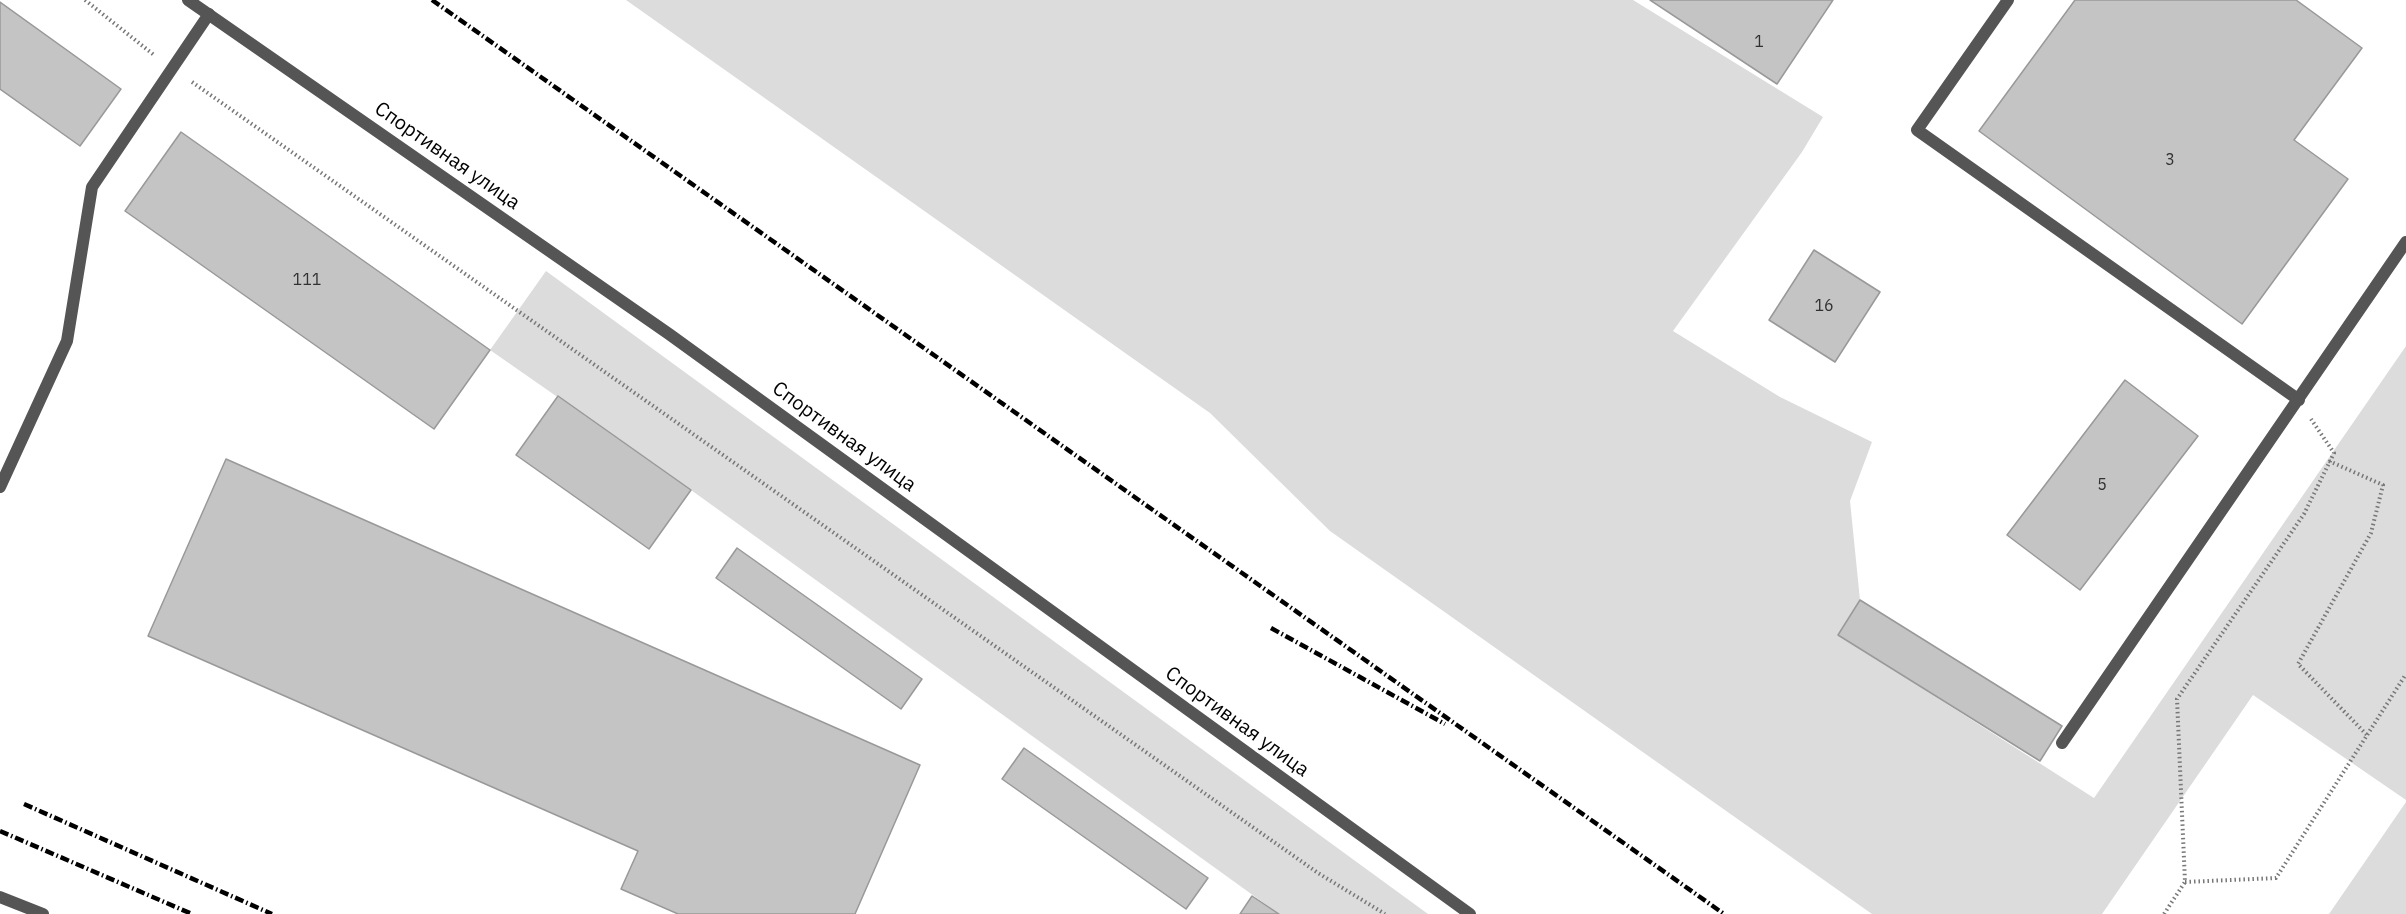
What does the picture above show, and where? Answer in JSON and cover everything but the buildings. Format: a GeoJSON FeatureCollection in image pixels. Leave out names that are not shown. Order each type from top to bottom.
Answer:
{"type":"FeatureCollection","features":[{"type":"Feature","properties":{"kind":"street","name":"Спортивная улица"},"geometry":{"type":"LineString","coordinates":[[188,0],[669,334],[1470,914]]}},
{"type":"Feature","properties":{"kind":"street"},"geometry":{"type":"LineString","coordinates":[[2008,0],[1917,130],[2299,400]]}},
{"type":"Feature","properties":{"kind":"street"},"geometry":{"type":"LineString","coordinates":[[0,487],[67,341],[92,187],[209,15]]}},
{"type":"Feature","properties":{"kind":"street"},"geometry":{"type":"LineString","coordinates":[[2062,743],[2406,242]]}},
{"type":"Feature","properties":{"kind":"street"},"geometry":{"type":"LineString","coordinates":[[0,897],[44,914]]}},
{"type":"Feature","properties":{"kind":"path"},"geometry":{"type":"LineString","coordinates":[[85,0],[127,36],[172,68],[1298,860],[1385,914]]}},
{"type":"Feature","properties":{"kind":"path"},"geometry":{"type":"LineString","coordinates":[[2164,914],[2185,882],[2177,699],[2304,514],[2334,453],[2299,400]]}},
{"type":"Feature","properties":{"kind":"path"},"geometry":{"type":"LineString","coordinates":[[2329,461],[2383,485],[2371,533],[2298,664],[2367,735]]}},
{"type":"Feature","properties":{"kind":"path"},"geometry":{"type":"LineString","coordinates":[[2185,882],[2276,878],[2406,674]]}},
{"type":"Feature","properties":{"kind":"shaded area"},"geometry":{"type":"Polygon","coordinates":[[[626,0],[1633,0],[1823,117],[1802,152],[1673,331],[1780,397],[1872,442],[1850,501],[1860,600],[1839,635],[2094,798],[2406,346],[2406,800],[2253,695],[2102,914],[1872,914],[1330,531],[1210,413],[626,0]]]}},
{"type":"Feature","properties":{"kind":"shaded area"},"geometry":{"type":"Polygon","coordinates":[[[546,271],[1428,914],[1279,914],[691,490],[490,350],[546,271]]]}},
{"type":"Feature","properties":{"kind":"shaded area"},"geometry":{"type":"Polygon","coordinates":[[[2406,802],[2406,914],[2329,914],[2406,802]]]}},
{"type":"Feature","properties":{"kind":"railway"},"geometry":{"type":"LineString","coordinates":[[432,0],[1724,914]]}},
{"type":"Feature","properties":{"kind":"railway"},"geometry":{"type":"LineString","coordinates":[[1271,628],[1445,724]]}},
{"type":"Feature","properties":{"kind":"railway"},"geometry":{"type":"LineString","coordinates":[[24,804],[272,914]]}},
{"type":"Feature","properties":{"kind":"railway"},"geometry":{"type":"LineString","coordinates":[[0,831],[192,914]]}}]}
